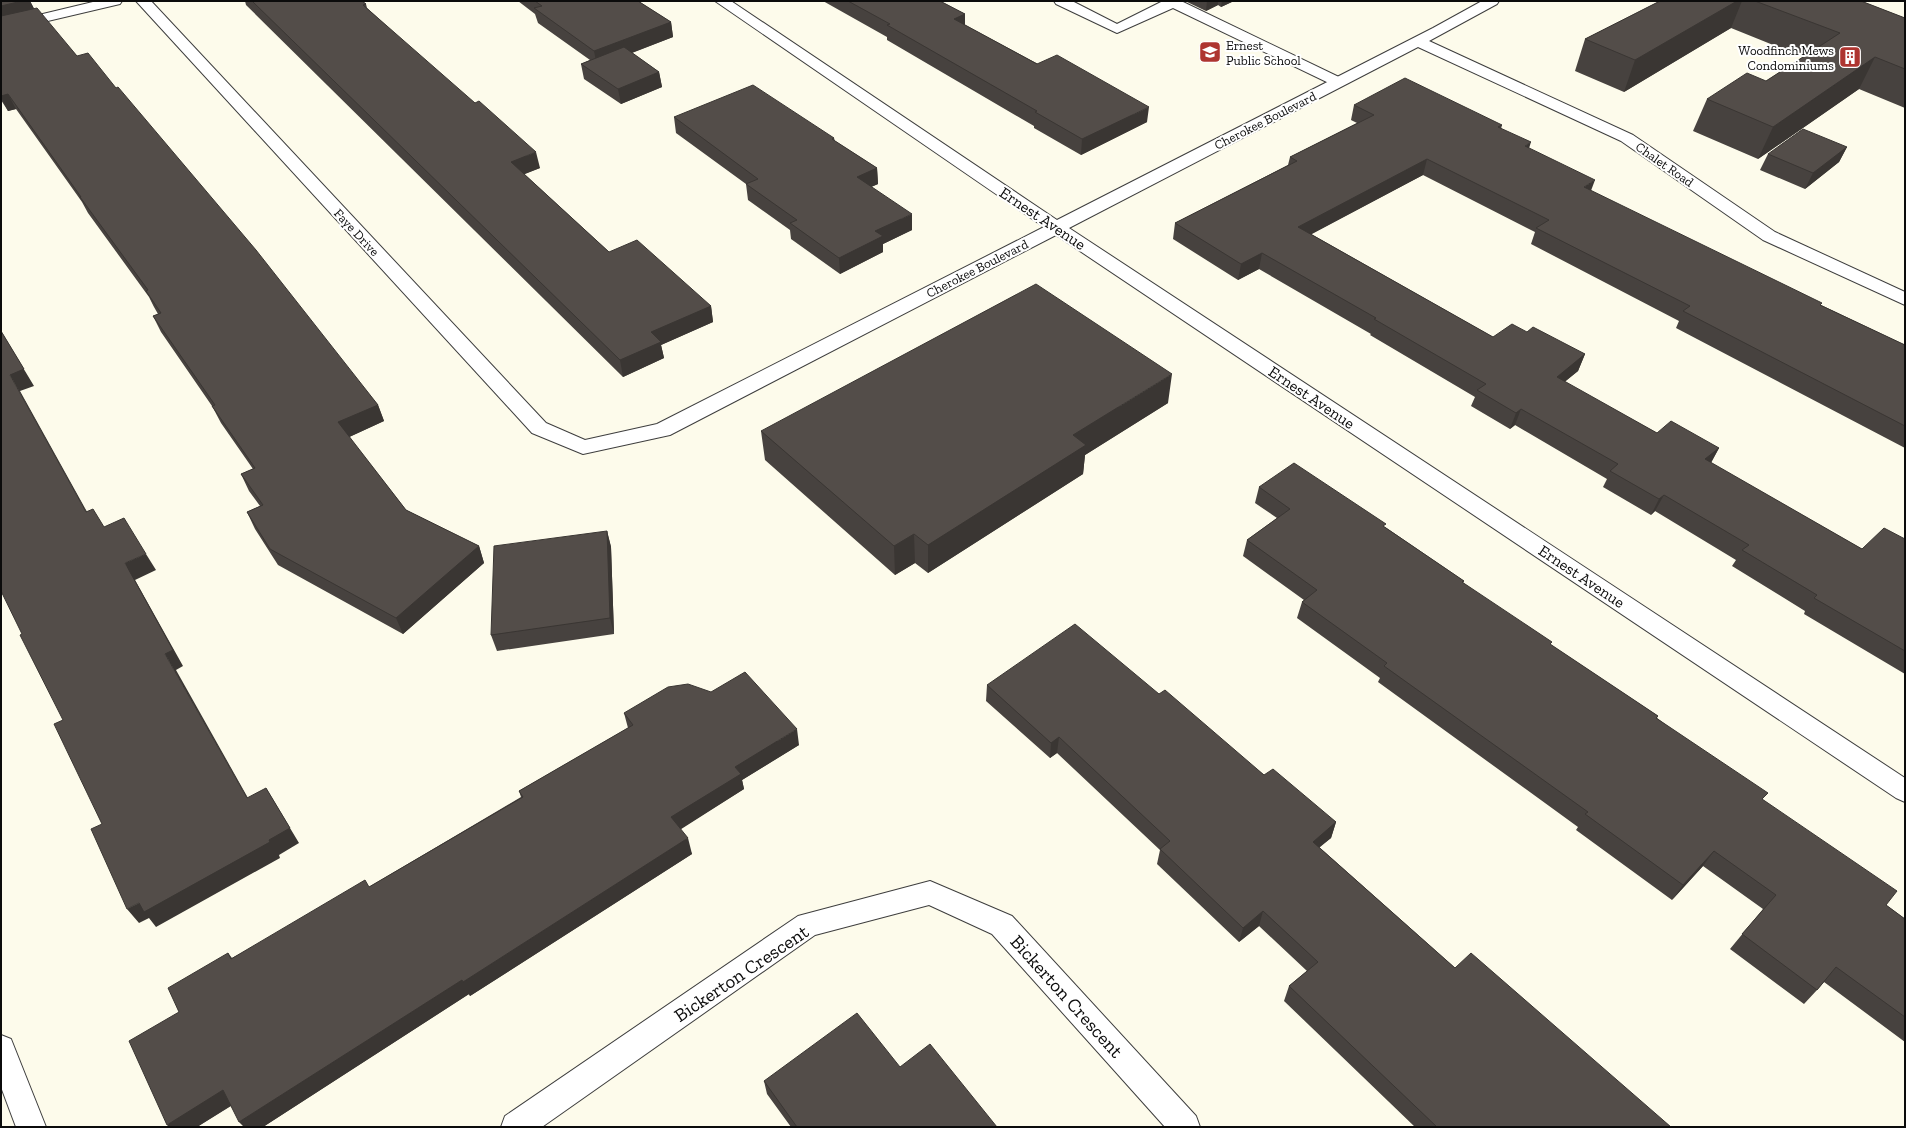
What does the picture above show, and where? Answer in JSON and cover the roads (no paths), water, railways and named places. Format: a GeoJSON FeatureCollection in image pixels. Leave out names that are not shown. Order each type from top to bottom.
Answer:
{"type":"FeatureCollection","features":[{"type":"Feature","properties":{"kind":"street"},"geometry":{"type":"LineString","coordinates":[[1,28],[115,1]]}},
{"type":"Feature","properties":{"kind":"street","name":"Faye Drive"},"geometry":{"type":"LineString","coordinates":[[142,1],[539,428],[583,447]]}},
{"type":"Feature","properties":{"kind":"street","name":"Ernest Avenue"},"geometry":{"type":"LineString","coordinates":[[722,1],[1056,227],[1905,790]]}},
{"type":"Feature","properties":{"kind":"street"},"geometry":{"type":"LineString","coordinates":[[1061,1],[1118,29],[1172,2],[1338,82]]}},
{"type":"Feature","properties":{"kind":"street","name":"Cherokee Boulevard"},"geometry":{"type":"LineString","coordinates":[[583,447],[663,430],[1492,1]]}},
{"type":"Feature","properties":{"kind":"street","name":"Chalet Road"},"geometry":{"type":"LineString","coordinates":[[1417,41],[1627,138],[1770,236],[1905,299]]}},
{"type":"Feature","properties":{"kind":"street","name":"Bickerton Crescent"},"geometry":{"type":"LineString","coordinates":[[516,1127],[808,925],[930,893],[1002,925],[1185,1127]]}},
{"type":"Feature","properties":{"kind":"street"},"geometry":{"type":"LineString","coordinates":[[1,1049],[31,1127]]}},
{"type":"Feature","properties":{"kind":"place","name":"Ernest Public School"},"geometry":{"type":"Point","coordinates":[1210,52]}},
{"type":"Feature","properties":{"kind":"place","name":"Woodfinch Mews Condominiums"},"geometry":{"type":"Point","coordinates":[1850,57]}}]}
